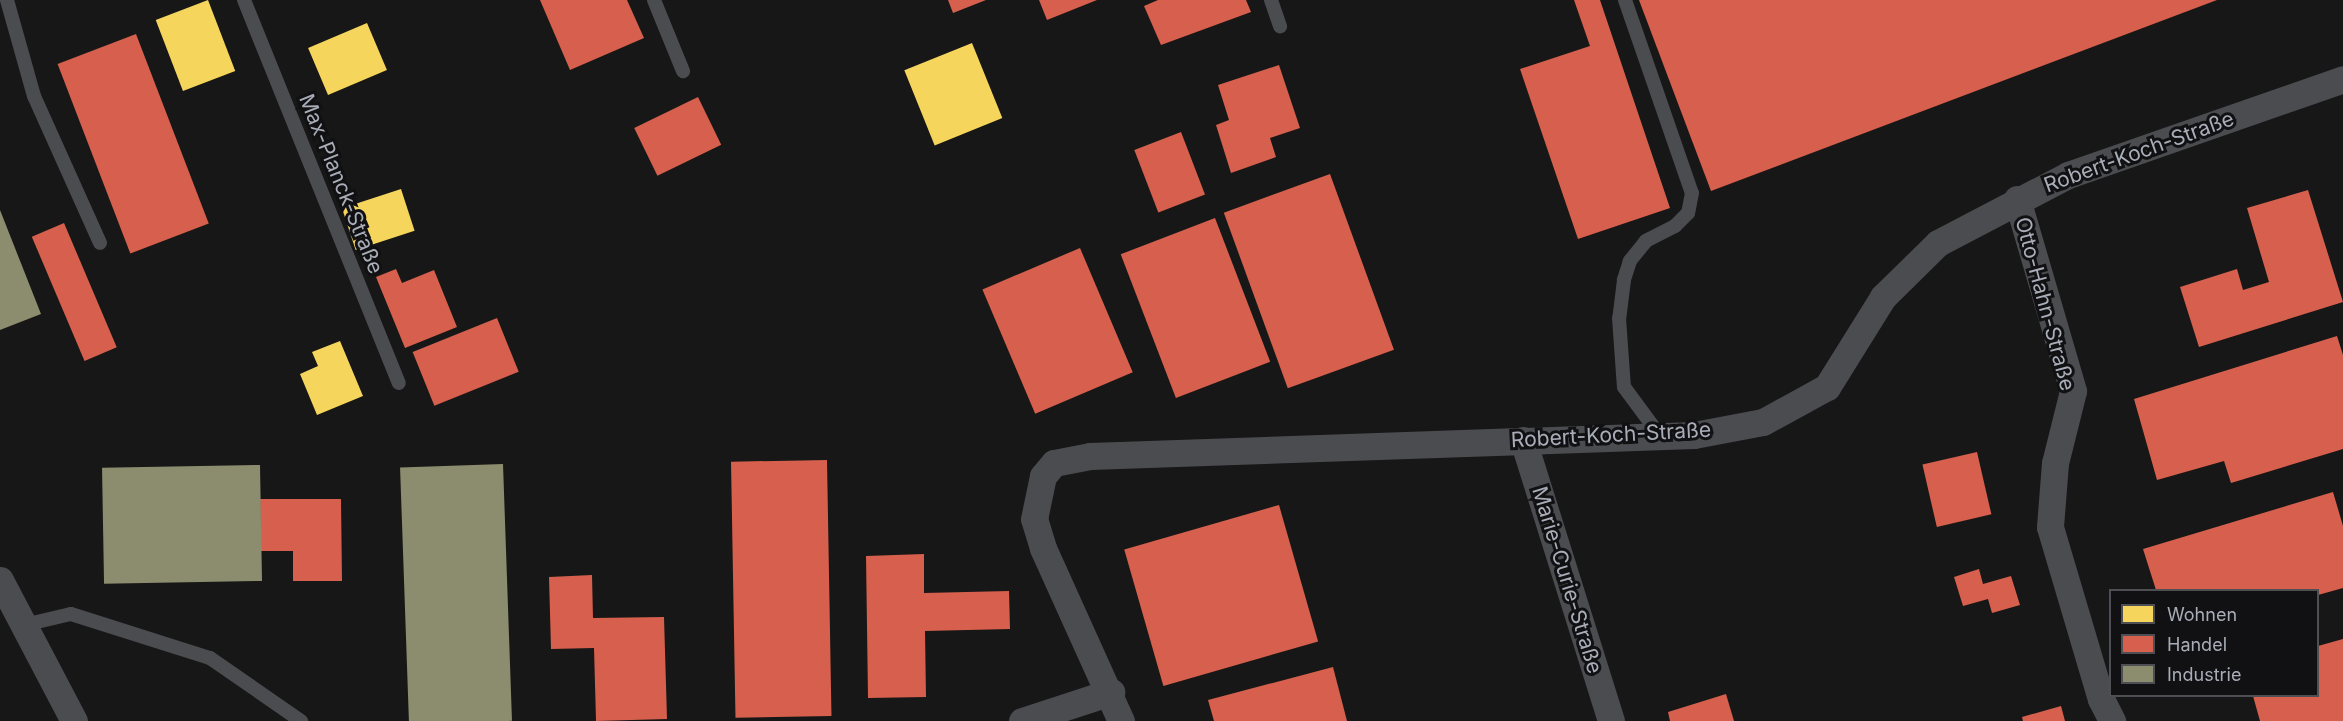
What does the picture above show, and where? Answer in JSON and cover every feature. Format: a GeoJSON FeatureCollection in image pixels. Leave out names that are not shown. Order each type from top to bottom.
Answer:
{"type":"FeatureCollection","features":[{"type":"Feature","properties":{"kind":"street","name":"Robert-Koch-Straße"},"geometry":{"type":"LineString","coordinates":[[1111,692],[1043,548],[1034,519],[1036,494],[1043,476],[1054,463],[1071,458],[1523,440],[1662,437],[1694,435],[1763,422],[1827,387],[1877,306],[1938,243],[2017,199],[2068,175],[2343,79]]}},
{"type":"Feature","properties":{"kind":"street","name":"Otto-Hahn-Straße"},"geometry":{"type":"LineString","coordinates":[[2017,199],[2073,392],[2055,463],[2050,527],[2101,699],[2112,721]]}},
{"type":"Feature","properties":{"kind":"street","name":"Marie-Curie-Straße"},"geometry":{"type":"LineString","coordinates":[[1523,440],[1611,721]]}},
{"type":"Feature","properties":{"kind":"street"},"geometry":{"type":"LineString","coordinates":[[0,580],[74,721]]}},
{"type":"Feature","properties":{"kind":"street"},"geometry":{"type":"LineString","coordinates":[[1022,721],[1111,692],[1121,721]]}},
{"type":"Feature","properties":{"kind":"lane"},"geometry":{"type":"LineString","coordinates":[[7,0],[34,96],[100,243]]}},
{"type":"Feature","properties":{"kind":"lane","name":"Max-Planck-Straße"},"geometry":{"type":"LineString","coordinates":[[244,0],[399,383]]}},
{"type":"Feature","properties":{"kind":"lane"},"geometry":{"type":"LineString","coordinates":[[654,0],[683,71]]}},
{"type":"Feature","properties":{"kind":"lane"},"geometry":{"type":"LineString","coordinates":[[1271,0],[1280,26]]}},
{"type":"Feature","properties":{"kind":"lane"},"geometry":{"type":"LineString","coordinates":[[1625,0],[1692,193],[1688,213],[1675,226],[1646,241],[1630,261],[1624,280],[1619,318],[1624,387],[1662,437]]}},
{"type":"Feature","properties":{"kind":"lane"},"geometry":{"type":"LineString","coordinates":[[24,625],[71,614],[210,657],[301,721]]}},
{"type":"Feature","properties":{"kind":"building: Wohnen"},"geometry":{"type":"Polygon","coordinates":[[[208,0],[235,71],[183,91],[156,20],[208,0]]]}},
{"type":"Feature","properties":{"kind":"building: Wohnen"},"geometry":{"type":"Polygon","coordinates":[[[367,23],[387,70],[328,95],[308,48],[367,23]]]}},
{"type":"Feature","properties":{"kind":"building: Wohnen"},"geometry":{"type":"Polygon","coordinates":[[[972,43],[1002,118],[935,145],[904,70],[972,43]]]}},
{"type":"Feature","properties":{"kind":"building: Wohnen"},"geometry":{"type":"Polygon","coordinates":[[[401,189],[415,231],[356,250],[342,208],[401,189]]]}},
{"type":"Feature","properties":{"kind":"building: Wohnen"},"geometry":{"type":"Polygon","coordinates":[[[340,341],[363,396],[317,415],[300,374],[318,366],[312,352],[340,341]]]}},
{"type":"Feature","properties":{"kind":"building: Handel"},"geometry":{"type":"Polygon","coordinates":[[[540,0],[627,0],[644,38],[570,70],[540,0]]]}},
{"type":"Feature","properties":{"kind":"building: Handel"},"geometry":{"type":"Polygon","coordinates":[[[948,0],[986,0],[953,13],[948,0]]]}},
{"type":"Feature","properties":{"kind":"building: Handel"},"geometry":{"type":"Polygon","coordinates":[[[1039,0],[1097,0],[1047,20],[1039,0]]]}},
{"type":"Feature","properties":{"kind":"building: Handel"},"geometry":{"type":"Polygon","coordinates":[[[1158,0],[1246,0],[1251,12],[1161,45],[1144,6],[1158,0]]]}},
{"type":"Feature","properties":{"kind":"building: Handel"},"geometry":{"type":"Polygon","coordinates":[[[1574,0],[1600,0],[1670,208],[1578,239],[1520,69],[1590,46],[1574,0]]]}},
{"type":"Feature","properties":{"kind":"building: Handel"},"geometry":{"type":"Polygon","coordinates":[[[1639,0],[2217,0],[1711,191],[1639,0]]]}},
{"type":"Feature","properties":{"kind":"building: Handel"},"geometry":{"type":"Polygon","coordinates":[[[136,34],[209,224],[130,254],[58,64],[136,34]]]}},
{"type":"Feature","properties":{"kind":"building: Handel"},"geometry":{"type":"Polygon","coordinates":[[[1279,65],[1300,128],[1270,138],[1276,157],[1231,173],[1216,125],[1229,120],[1218,85],[1279,65]]]}},
{"type":"Feature","properties":{"kind":"building: Handel"},"geometry":{"type":"Polygon","coordinates":[[[698,97],[721,145],[657,176],[634,128],[698,97]]]}},
{"type":"Feature","properties":{"kind":"building: Handel"},"geometry":{"type":"Polygon","coordinates":[[[1181,132],[1205,195],[1158,212],[1134,150],[1181,132]]]}},
{"type":"Feature","properties":{"kind":"building: Handel"},"geometry":{"type":"Polygon","coordinates":[[[1330,174],[1394,350],[1288,388],[1224,213],[1330,174]]]}},
{"type":"Feature","properties":{"kind":"building: Handel"},"geometry":{"type":"Polygon","coordinates":[[[2308,190],[2343,302],[2199,347],[2180,287],[2237,269],[2243,290],[2269,282],[2247,208],[2308,190]]]}},
{"type":"Feature","properties":{"kind":"building: Handel"},"geometry":{"type":"Polygon","coordinates":[[[1215,218],[1270,362],[1176,398],[1121,254],[1215,218]]]}},
{"type":"Feature","properties":{"kind":"building: Handel"},"geometry":{"type":"Polygon","coordinates":[[[64,223],[117,347],[85,361],[32,237],[64,223]]]}},
{"type":"Feature","properties":{"kind":"building: Handel"},"geometry":{"type":"Polygon","coordinates":[[[1080,248],[1133,372],[1035,414],[982,289],[1080,248]]]}},
{"type":"Feature","properties":{"kind":"building: Handel"},"geometry":{"type":"Polygon","coordinates":[[[396,269],[402,283],[434,270],[457,327],[405,348],[376,277],[396,269]]]}},
{"type":"Feature","properties":{"kind":"building: Handel"},"geometry":{"type":"Polygon","coordinates":[[[497,318],[519,372],[434,406],[413,352],[497,318]]]}},
{"type":"Feature","properties":{"kind":"building: Handel"},"geometry":{"type":"Polygon","coordinates":[[[2337,336],[2343,355],[2343,449],[2231,483],[2224,461],[2157,480],[2134,399],[2337,336]]]}},
{"type":"Feature","properties":{"kind":"building: Handel"},"geometry":{"type":"Polygon","coordinates":[[[1977,452],[1991,514],[1937,527],[1922,465],[1977,452]]]}},
{"type":"Feature","properties":{"kind":"building: Handel"},"geometry":{"type":"Polygon","coordinates":[[[827,460],[831,716],[735,718],[731,462],[827,460]]]}},
{"type":"Feature","properties":{"kind":"building: Handel"},"geometry":{"type":"Polygon","coordinates":[[[2333,492],[2343,526],[2343,588],[2319,595],[2319,589],[2156,589],[2143,549],[2333,492]]]}},
{"type":"Feature","properties":{"kind":"building: Handel"},"geometry":{"type":"Polygon","coordinates":[[[260,499],[341,499],[342,581],[293,581],[293,551],[261,551],[260,499]]]}},
{"type":"Feature","properties":{"kind":"building: Handel"},"geometry":{"type":"Polygon","coordinates":[[[1279,505],[1318,641],[1163,686],[1124,549],[1279,505]]]}},
{"type":"Feature","properties":{"kind":"building: Handel"},"geometry":{"type":"Polygon","coordinates":[[[924,554],[924,593],[1009,591],[1010,629],[925,631],[926,697],[868,698],[866,556],[924,554]]]}},
{"type":"Feature","properties":{"kind":"building: Handel"},"geometry":{"type":"Polygon","coordinates":[[[1979,569],[1983,584],[2011,576],[2020,605],[1992,613],[1988,599],[1963,606],[1954,577],[1979,569]]]}},
{"type":"Feature","properties":{"kind":"building: Handel"},"geometry":{"type":"Polygon","coordinates":[[[592,575],[593,618],[664,617],[667,719],[596,721],[594,648],[551,649],[549,577],[592,575]]]}},
{"type":"Feature","properties":{"kind":"building: Handel"},"geometry":{"type":"Polygon","coordinates":[[[2343,639],[2343,721],[2260,721],[2253,697],[2319,697],[2319,646],[2343,639]]]}},
{"type":"Feature","properties":{"kind":"building: Handel"},"geometry":{"type":"Polygon","coordinates":[[[1333,667],[1347,721],[1214,721],[1208,700],[1333,667]]]}},
{"type":"Feature","properties":{"kind":"building: Handel"},"geometry":{"type":"Polygon","coordinates":[[[1726,694],[1734,721],[1670,721],[1668,712],[1726,694]]]}},
{"type":"Feature","properties":{"kind":"building: Handel"},"geometry":{"type":"Polygon","coordinates":[[[2061,706],[2065,721],[2023,721],[2022,717],[2061,706]]]}},
{"type":"Feature","properties":{"kind":"building: Industrie"},"geometry":{"type":"Polygon","coordinates":[[[0,210],[41,314],[0,330],[0,210]]]}},
{"type":"Feature","properties":{"kind":"building: Industrie"},"geometry":{"type":"Polygon","coordinates":[[[503,464],[512,721],[409,721],[400,468],[503,464]]]}},
{"type":"Feature","properties":{"kind":"building: Industrie"},"geometry":{"type":"Polygon","coordinates":[[[260,465],[262,581],[104,584],[102,468],[260,465]]]}}]}
